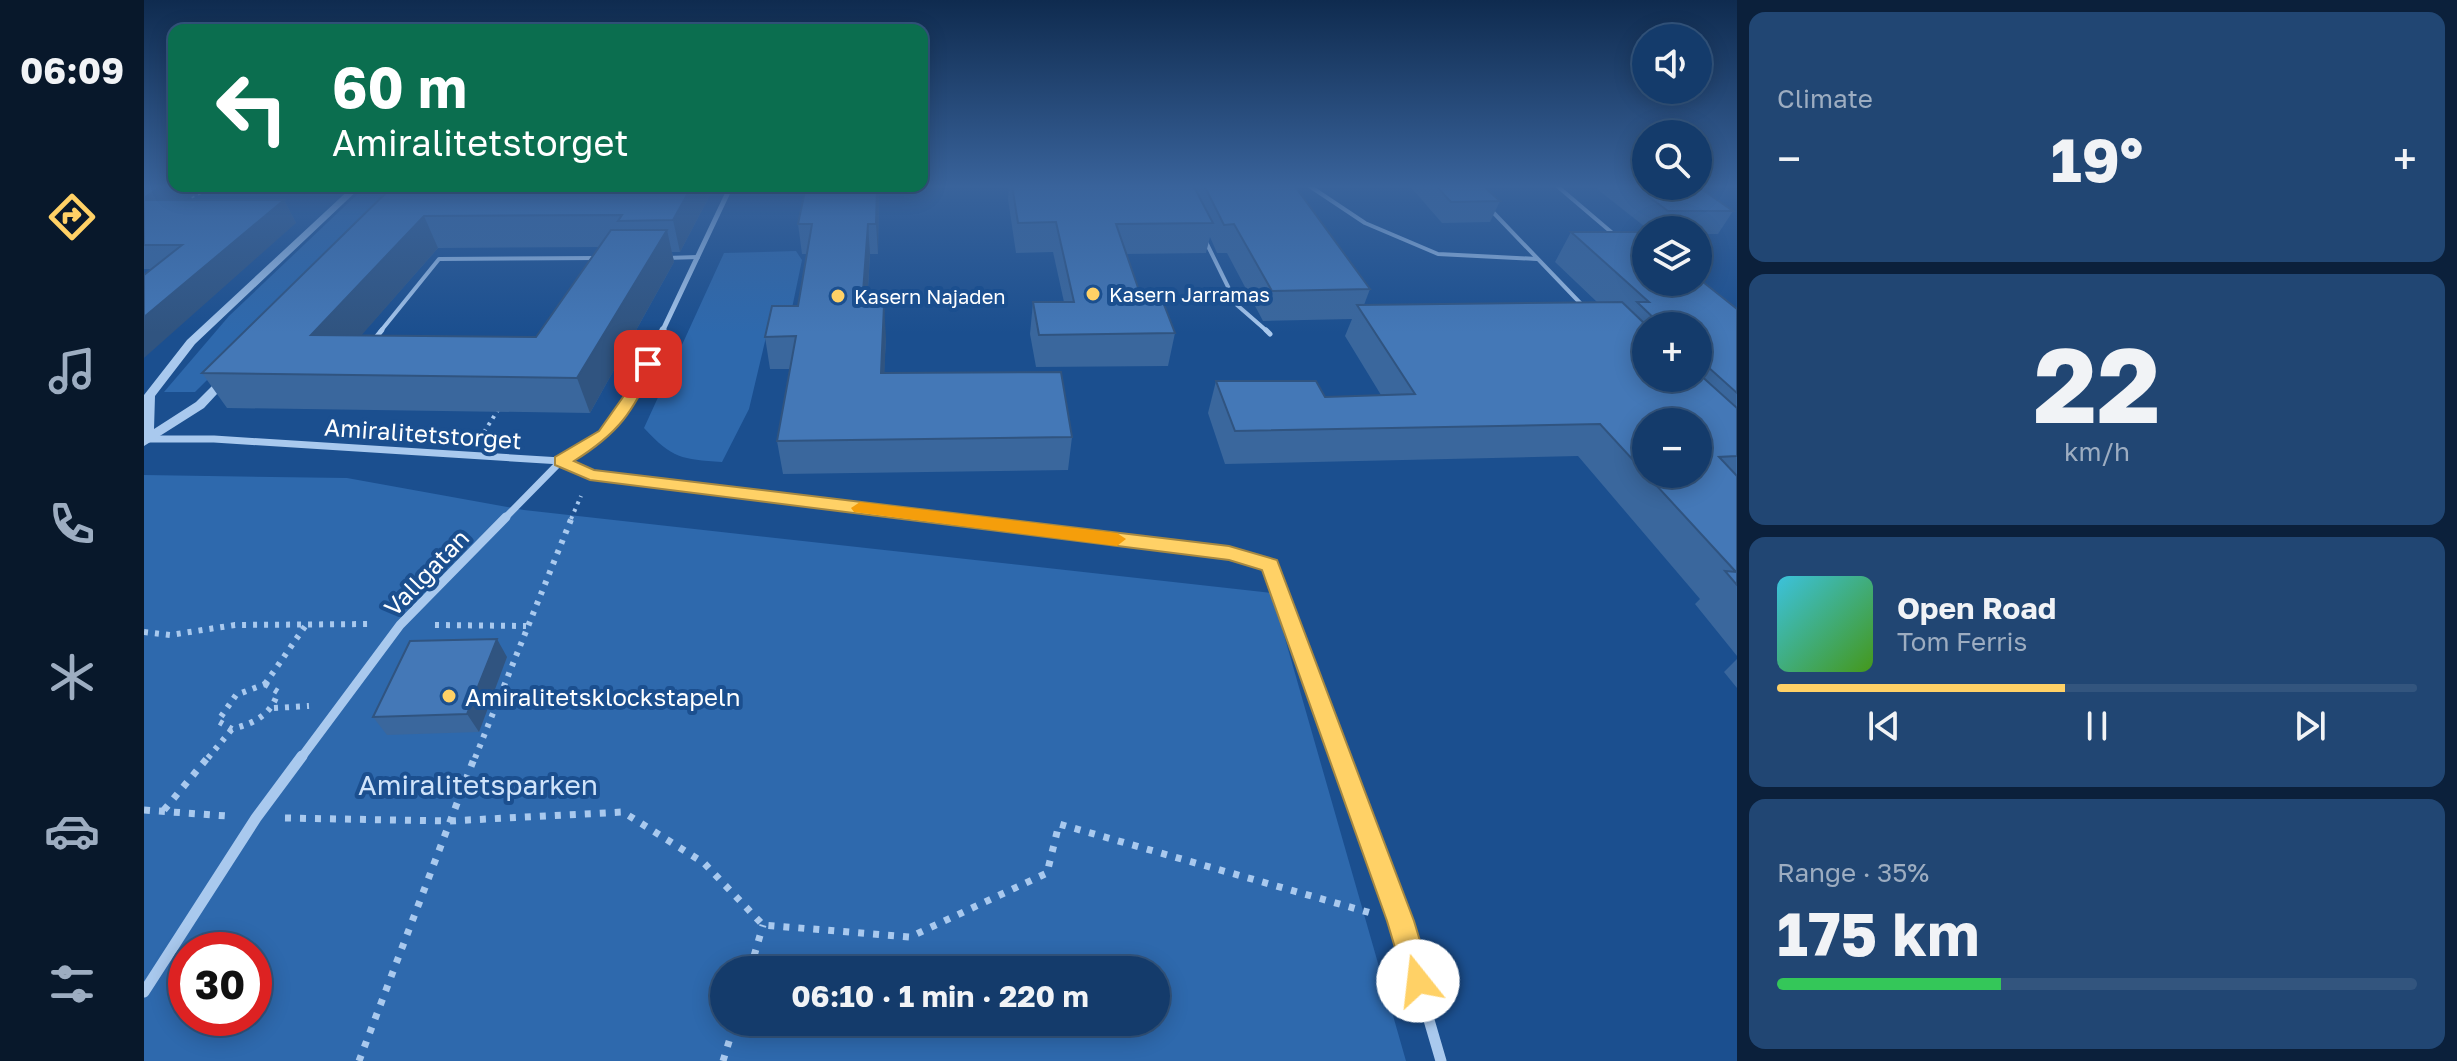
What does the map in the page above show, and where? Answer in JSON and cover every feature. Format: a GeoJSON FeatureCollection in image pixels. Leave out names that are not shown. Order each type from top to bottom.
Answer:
{"type":"FeatureCollection","features":[{"type":"Feature","properties":{"kind":"street"},"geometry":{"type":"LineString","coordinates":[[145,440],[149,396],[191,342],[306,235]]}},
{"type":"Feature","properties":{"kind":"street","name":"Vallgatan"},"geometry":{"type":"LineString","coordinates":[[144,992],[256,818],[400,625],[561,461],[605,434],[635,391],[709,235]]}},
{"type":"Feature","properties":{"kind":"street"},"geometry":{"type":"LineString","coordinates":[[145,440],[200,405],[232,373]]}},
{"type":"Feature","properties":{"kind":"street","name":"Amiralitetstorget"},"geometry":{"type":"LineString","coordinates":[[145,440],[214,439],[561,461],[590,475],[1229,553],[1270,565],[1400,921],[1441,1061]]}},
{"type":"Feature","properties":{"kind":"lane"},"geometry":{"type":"LineString","coordinates":[[1392,235],[1438,254],[1537,259]]}},
{"type":"Feature","properties":{"kind":"lane"},"geometry":{"type":"LineString","coordinates":[[1514,235],[1589,312]]}},
{"type":"Feature","properties":{"kind":"lane"},"geometry":{"type":"LineString","coordinates":[[1613,235],[1622,242]]}},
{"type":"Feature","properties":{"kind":"lane"},"geometry":{"type":"LineString","coordinates":[[1205,238],[1237,305],[1270,334]]}},
{"type":"Feature","properties":{"kind":"lane"},"geometry":{"type":"LineString","coordinates":[[655,258],[698,257]]}},
{"type":"Feature","properties":{"kind":"lane"},"geometry":{"type":"LineString","coordinates":[[589,270],[597,258]]}},
{"type":"Feature","properties":{"kind":"lane"},"geometry":{"type":"LineString","coordinates":[[370,345],[439,259],[612,258]]}},
{"type":"Feature","properties":{"kind":"path"},"geometry":{"type":"LineString","coordinates":[[469,456],[502,404]]}},
{"type":"Feature","properties":{"kind":"path"},"geometry":{"type":"LineString","coordinates":[[359,1061],[449,821],[590,475]]}},
{"type":"Feature","properties":{"kind":"path"},"geometry":{"type":"LineString","coordinates":[[144,632],[170,635],[235,625],[308,622],[526,626]]}},
{"type":"Feature","properties":{"kind":"path"},"geometry":{"type":"LineString","coordinates":[[232,729],[218,721],[223,704],[243,689],[265,684],[308,622]]}},
{"type":"Feature","properties":{"kind":"path"},"geometry":{"type":"LineString","coordinates":[[163,810],[232,729],[255,723],[274,708],[278,692],[265,684]]}},
{"type":"Feature","properties":{"kind":"path"},"geometry":{"type":"LineString","coordinates":[[144,810],[256,818],[449,821],[623,812],[704,863],[763,925],[910,937],[1047,873],[1059,824],[1400,921]]}},
{"type":"Feature","properties":{"kind":"path"},"geometry":{"type":"LineString","coordinates":[[754,956],[763,925]]}},
{"type":"Feature","properties":{"kind":"path"},"geometry":{"type":"LineString","coordinates":[[723,1061],[731,1036]]}},
{"type":"Feature","properties":{"kind":"green space"},"geometry":{"type":"Polygon","coordinates":[[[315,235],[354,235],[195,392],[164,392],[229,316],[315,235]]]}},
{"type":"Feature","properties":{"kind":"green space"},"geometry":{"type":"Polygon","coordinates":[[[796,251],[802,260],[791,313],[767,333],[749,409],[722,462],[697,460],[671,452],[644,428],[724,253],[796,251]]]}},
{"type":"Feature","properties":{"kind":"green space","name":"Amiralitetsparken"},"geometry":{"type":"Polygon","coordinates":[[[144,475],[347,478],[524,510],[1272,593],[1406,1061],[144,1061],[144,475]]]}},
{"type":"Feature","properties":{"kind":"building"},"geometry":{"type":"Polygon","coordinates":[[[144,235],[243,235],[144,317],[144,275],[182,245],[144,245],[144,235]]]}},
{"type":"Feature","properties":{"kind":"building"},"geometry":{"type":"Polygon","coordinates":[[[343,235],[406,235],[311,335],[536,337],[608,235],[664,235],[577,378],[202,373],[343,235]]]}},
{"type":"Feature","properties":{"kind":"building"},"geometry":{"type":"Polygon","coordinates":[[[810,235],[867,235],[862,306],[884,305],[881,373],[1061,372],[1072,437],[777,441],[796,336],[765,337],[772,306],[798,306],[810,235]]]}},
{"type":"Feature","properties":{"kind":"building"},"geometry":{"type":"Polygon","coordinates":[[[1059,235],[1120,235],[1143,302],[1163,302],[1175,333],[1039,335],[1033,302],[1074,302],[1059,235]]]}},
{"type":"Feature","properties":{"kind":"building"},"geometry":{"type":"Polygon","coordinates":[[[1240,235],[1330,235],[1370,289],[1272,291],[1240,235]]]}},
{"type":"Feature","properties":{"kind":"building"},"geometry":{"type":"Polygon","coordinates":[[[1574,235],[1632,235],[1632,287],[1574,235]]]}},
{"type":"Feature","properties":{"kind":"building"},"geometry":{"type":"Polygon","coordinates":[[[1712,289],[1737,309],[1737,393],[1712,371],[1712,312],[1647,312],[1637,302],[1649,302],[1642,296],[1712,296],[1712,289]]]}},
{"type":"Feature","properties":{"kind":"building"},"geometry":{"type":"Polygon","coordinates":[[[1622,302],[1632,312],[1632,392],[1712,392],[1712,386],[1737,408],[1737,456],[1719,457],[1737,476],[1737,585],[1725,571],[1736,572],[1659,488],[1712,488],[1712,408],[1632,408],[1632,459],[1600,424],[1235,431],[1216,381],[1316,381],[1325,397],[1415,394],[1357,305],[1622,302]]]}},
{"type":"Feature","properties":{"kind":"building"},"geometry":{"type":"Polygon","coordinates":[[[497,639],[467,714],[373,717],[410,641],[497,639]]]}},
{"type":"Feature","properties":{"kind":"slow traffic"},"geometry":{"type":"LineString","coordinates":[[860,508],[1117,539]]}},
{"type":"Feature","properties":{"kind":"place","name":"Kasern Jarramas"},"geometry":{"type":"Point","coordinates":[1093,294]}},
{"type":"Feature","properties":{"kind":"place","name":"Kasern Najaden"},"geometry":{"type":"Point","coordinates":[838,296]}},
{"type":"Feature","properties":{"kind":"place","name":"Amiralitetsklockstapeln"},"geometry":{"type":"Point","coordinates":[449,696]}},
{"type":"Feature","properties":{"kind":"route"},"geometry":{"type":"LineString","coordinates":[[648,364],[635,391],[605,434],[561,461],[590,475],[1229,553],[1270,565],[1400,921],[1418,981]]}}]}
